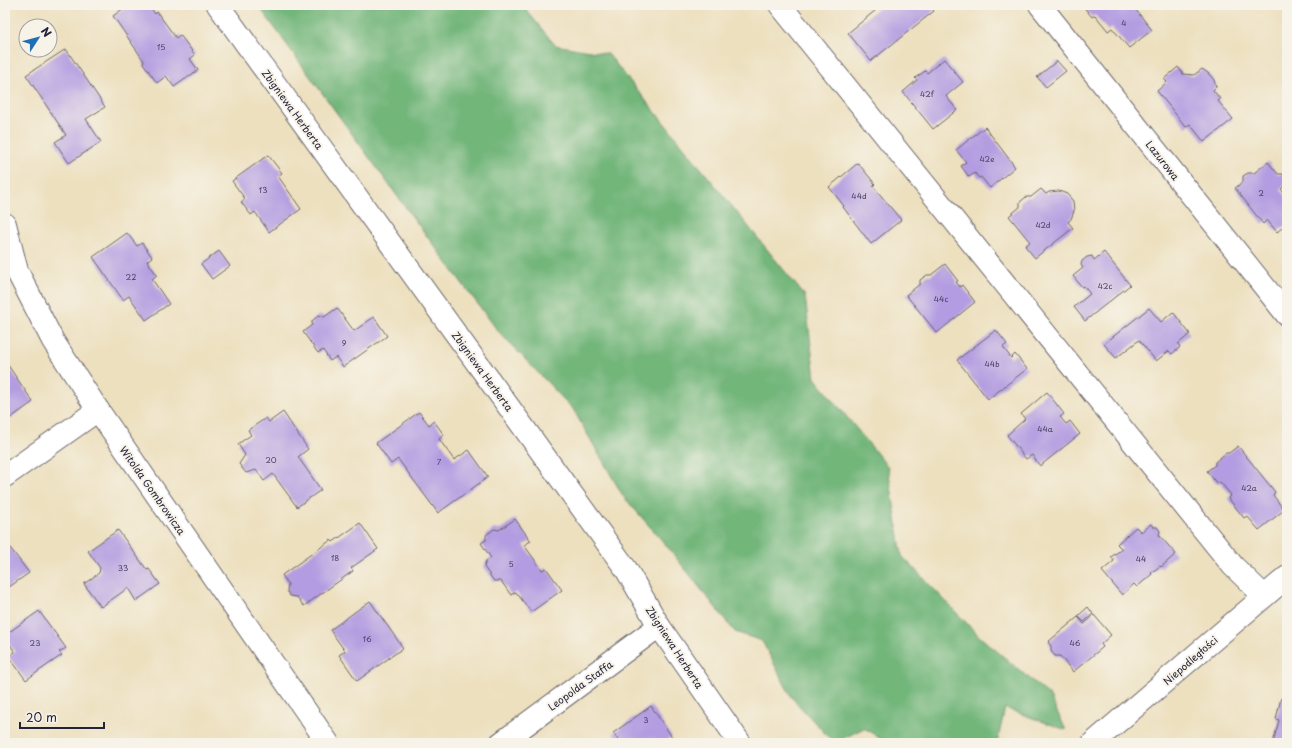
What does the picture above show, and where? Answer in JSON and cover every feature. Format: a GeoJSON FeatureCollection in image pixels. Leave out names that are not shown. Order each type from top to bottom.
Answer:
{"type":"FeatureCollection","features":[{"type":"Feature","properties":{"kind":"street","name":"Zbigniewa Herberta"},"geometry":{"type":"LineString","coordinates":[[218,5],[626,569],[659,626],[740,743]]}},
{"type":"Feature","properties":{"kind":"street"},"geometry":{"type":"LineString","coordinates":[[780,5],[1228,560],[1264,596]]}},
{"type":"Feature","properties":{"kind":"street","name":"Lazurowa"},"geometry":{"type":"LineString","coordinates":[[1040,5],[1287,315]]}},
{"type":"Feature","properties":{"kind":"street","name":"Witolda Gombrowicza"},"geometry":{"type":"LineString","coordinates":[[5,224],[17,271],[53,340],[98,410],[328,743]]}},
{"type":"Feature","properties":{"kind":"street"},"geometry":{"type":"LineString","coordinates":[[5,476],[98,410]]}},
{"type":"Feature","properties":{"kind":"street","name":"Niepodległości"},"geometry":{"type":"LineString","coordinates":[[1093,743],[1287,577]]}},
{"type":"Feature","properties":{"kind":"street","name":"Leopolda Staffa"},"geometry":{"type":"LineString","coordinates":[[501,743],[659,626]]}},
{"type":"Feature","properties":{"kind":"green space"},"geometry":{"type":"Polygon","coordinates":[[[258,5],[522,5],[555,45],[608,54],[805,296],[815,378],[888,467],[902,556],[979,636],[1049,695],[1066,730],[1005,708],[997,743],[887,743],[864,728],[834,743],[792,698],[762,641],[735,632],[666,545],[623,496],[573,409],[498,331],[414,219],[258,5]]]}},
{"type":"Feature","properties":{"kind":"building"},"geometry":{"type":"Polygon","coordinates":[[[128,5],[149,5],[155,14],[157,12],[176,38],[180,35],[195,55],[190,59],[198,70],[174,87],[166,76],[157,83],[143,63],[144,61],[113,16],[128,5]]]}},
{"type":"Feature","properties":{"kind":"building"},"geometry":{"type":"Polygon","coordinates":[[[882,5],[929,5],[934,11],[871,61],[848,33],[882,5]]]}},
{"type":"Feature","properties":{"kind":"building"},"geometry":{"type":"Polygon","coordinates":[[[1082,5],[1138,5],[1139,6],[1135,9],[1152,30],[1129,48],[1112,28],[1108,31],[1095,15],[1092,17],[1082,5]]]}},
{"type":"Feature","properties":{"kind":"building"},"geometry":{"type":"Polygon","coordinates":[[[66,49],[105,107],[86,119],[101,142],[69,163],[55,142],[66,135],[26,75],[52,58],[58,58],[58,54],[66,49]]]}},
{"type":"Feature","properties":{"kind":"building"},"geometry":{"type":"Polygon","coordinates":[[[944,59],[963,82],[946,96],[957,110],[933,129],[903,92],[917,80],[915,78],[925,71],[927,73],[944,59]]]}},
{"type":"Feature","properties":{"kind":"building"},"geometry":{"type":"Polygon","coordinates":[[[1057,61],[1066,71],[1046,87],[1037,77],[1057,61]]]}},
{"type":"Feature","properties":{"kind":"building"},"geometry":{"type":"Polygon","coordinates":[[[1178,67],[1183,74],[1194,75],[1202,69],[1208,73],[1214,80],[1216,87],[1213,90],[1220,99],[1218,101],[1233,119],[1204,142],[1190,124],[1186,127],[1157,91],[1167,82],[1164,79],[1178,67]]]}},
{"type":"Feature","properties":{"kind":"building"},"geometry":{"type":"Polygon","coordinates":[[[985,127],[1015,167],[990,188],[981,177],[979,178],[975,173],[969,177],[961,166],[966,162],[956,150],[985,127]]]}},
{"type":"Feature","properties":{"kind":"building"},"geometry":{"type":"Polygon","coordinates":[[[268,155],[282,173],[278,176],[301,209],[269,232],[255,212],[251,215],[241,202],[245,199],[232,181],[268,155]]]}},
{"type":"Feature","properties":{"kind":"building"},"geometry":{"type":"Polygon","coordinates":[[[1268,162],[1278,174],[1283,174],[1287,179],[1286,184],[1281,189],[1287,197],[1287,224],[1277,232],[1267,220],[1263,224],[1235,188],[1243,182],[1243,176],[1248,173],[1254,173],[1268,162]]]}},
{"type":"Feature","properties":{"kind":"building"},"geometry":{"type":"Polygon","coordinates":[[[858,163],[875,184],[873,186],[901,220],[871,244],[829,187],[858,163]]]}},
{"type":"Feature","properties":{"kind":"building"},"geometry":{"type":"Polygon","coordinates":[[[1041,189],[1046,194],[1049,192],[1059,191],[1067,194],[1073,201],[1074,211],[1068,222],[1073,228],[1035,258],[1025,246],[1030,242],[1009,216],[1020,207],[1020,202],[1026,197],[1031,197],[1041,189]]]}},
{"type":"Feature","properties":{"kind":"building"},"geometry":{"type":"Polygon","coordinates":[[[127,233],[137,246],[142,243],[152,257],[147,261],[157,275],[152,279],[169,304],[146,320],[129,296],[123,300],[93,257],[127,233]]]}},
{"type":"Feature","properties":{"kind":"building"},"geometry":{"type":"Polygon","coordinates":[[[219,251],[230,266],[212,279],[201,264],[219,251]]]}},
{"type":"Feature","properties":{"kind":"building"},"geometry":{"type":"Polygon","coordinates":[[[1104,252],[1130,285],[1085,321],[1074,307],[1090,294],[1073,276],[1083,268],[1081,265],[1082,261],[1087,257],[1092,256],[1094,260],[1104,252]]]}},
{"type":"Feature","properties":{"kind":"building"},"geometry":{"type":"Polygon","coordinates":[[[945,264],[958,281],[956,282],[960,287],[962,285],[975,302],[937,333],[906,295],[920,284],[920,280],[927,275],[931,275],[945,264]]]}},
{"type":"Feature","properties":{"kind":"building"},"geometry":{"type":"Polygon","coordinates":[[[337,308],[354,331],[374,317],[387,336],[343,367],[336,357],[330,361],[323,350],[318,353],[303,332],[312,325],[312,321],[319,315],[324,317],[337,308]]]}},
{"type":"Feature","properties":{"kind":"building"},"geometry":{"type":"Polygon","coordinates":[[[1149,308],[1161,322],[1173,312],[1190,334],[1178,344],[1180,347],[1172,354],[1169,351],[1156,361],[1139,340],[1116,358],[1104,344],[1149,308]]]}},
{"type":"Feature","properties":{"kind":"building"},"geometry":{"type":"Polygon","coordinates":[[[996,330],[1007,344],[1003,347],[1011,358],[1015,354],[1027,369],[988,399],[957,360],[996,330]]]}},
{"type":"Feature","properties":{"kind":"building"},"geometry":{"type":"Polygon","coordinates":[[[5,361],[33,402],[5,422],[5,361]]]}},
{"type":"Feature","properties":{"kind":"building"},"geometry":{"type":"Polygon","coordinates":[[[1047,392],[1064,414],[1060,417],[1066,424],[1070,421],[1080,434],[1040,466],[1032,455],[1026,459],[1007,435],[1025,419],[1021,414],[1047,392]]]}},
{"type":"Feature","properties":{"kind":"building"},"geometry":{"type":"Polygon","coordinates":[[[283,412],[308,449],[298,457],[321,490],[297,507],[273,474],[264,481],[256,470],[246,473],[239,464],[245,455],[238,444],[251,435],[248,430],[266,418],[269,422],[283,412]]]}},
{"type":"Feature","properties":{"kind":"building"},"geometry":{"type":"Polygon","coordinates":[[[419,412],[429,425],[434,421],[444,435],[439,439],[454,460],[469,450],[488,477],[438,513],[398,459],[391,464],[376,443],[419,412]]]}},
{"type":"Feature","properties":{"kind":"building"},"geometry":{"type":"Polygon","coordinates":[[[1238,446],[1275,492],[1273,495],[1284,510],[1259,530],[1247,516],[1244,518],[1228,498],[1231,495],[1220,482],[1217,484],[1207,471],[1226,453],[1229,453],[1238,446]]]}},
{"type":"Feature","properties":{"kind":"building"},"geometry":{"type":"Polygon","coordinates":[[[515,519],[531,541],[524,545],[542,570],[546,568],[562,590],[531,612],[516,592],[511,595],[501,581],[494,581],[484,567],[486,561],[491,558],[481,543],[486,540],[486,535],[494,529],[499,530],[515,519]]]}},
{"type":"Feature","properties":{"kind":"building"},"geometry":{"type":"Polygon","coordinates":[[[360,523],[378,549],[351,568],[353,571],[304,606],[297,597],[290,596],[287,591],[288,584],[282,575],[331,540],[333,542],[360,523]]]}},
{"type":"Feature","properties":{"kind":"building"},"geometry":{"type":"Polygon","coordinates":[[[1151,524],[1153,527],[1157,527],[1160,531],[1159,535],[1176,554],[1161,567],[1160,566],[1151,573],[1152,574],[1137,587],[1134,584],[1122,595],[1102,571],[1114,561],[1111,557],[1122,549],[1117,544],[1136,527],[1141,532],[1151,524]]]}},
{"type":"Feature","properties":{"kind":"building"},"geometry":{"type":"Polygon","coordinates":[[[118,530],[147,570],[149,569],[160,584],[136,601],[128,588],[101,607],[84,584],[99,573],[100,568],[88,551],[118,530]]]}},
{"type":"Feature","properties":{"kind":"building"},"geometry":{"type":"Polygon","coordinates":[[[5,541],[29,573],[5,590],[5,541]]]}},
{"type":"Feature","properties":{"kind":"building"},"geometry":{"type":"Polygon","coordinates":[[[370,601],[403,648],[357,681],[339,655],[345,651],[330,630],[370,601]]]}},
{"type":"Feature","properties":{"kind":"building"},"geometry":{"type":"Polygon","coordinates":[[[1088,607],[1093,614],[1084,622],[1078,616],[1088,607]]]}},
{"type":"Feature","properties":{"kind":"building"},"geometry":{"type":"Polygon","coordinates":[[[39,611],[66,648],[59,652],[62,655],[26,680],[9,657],[15,652],[5,635],[39,611]]]}},
{"type":"Feature","properties":{"kind":"building"},"geometry":{"type":"Polygon","coordinates":[[[1094,615],[1111,635],[1101,644],[1103,647],[1073,672],[1060,656],[1055,656],[1051,651],[1051,646],[1048,642],[1078,617],[1084,624],[1094,615]]]}},
{"type":"Feature","properties":{"kind":"building"},"geometry":{"type":"Polygon","coordinates":[[[1281,698],[1287,700],[1287,743],[1273,743],[1279,720],[1276,719],[1281,698]]]}},
{"type":"Feature","properties":{"kind":"building"},"geometry":{"type":"Polygon","coordinates":[[[651,706],[672,737],[663,743],[620,743],[613,733],[651,706]]]}}]}
